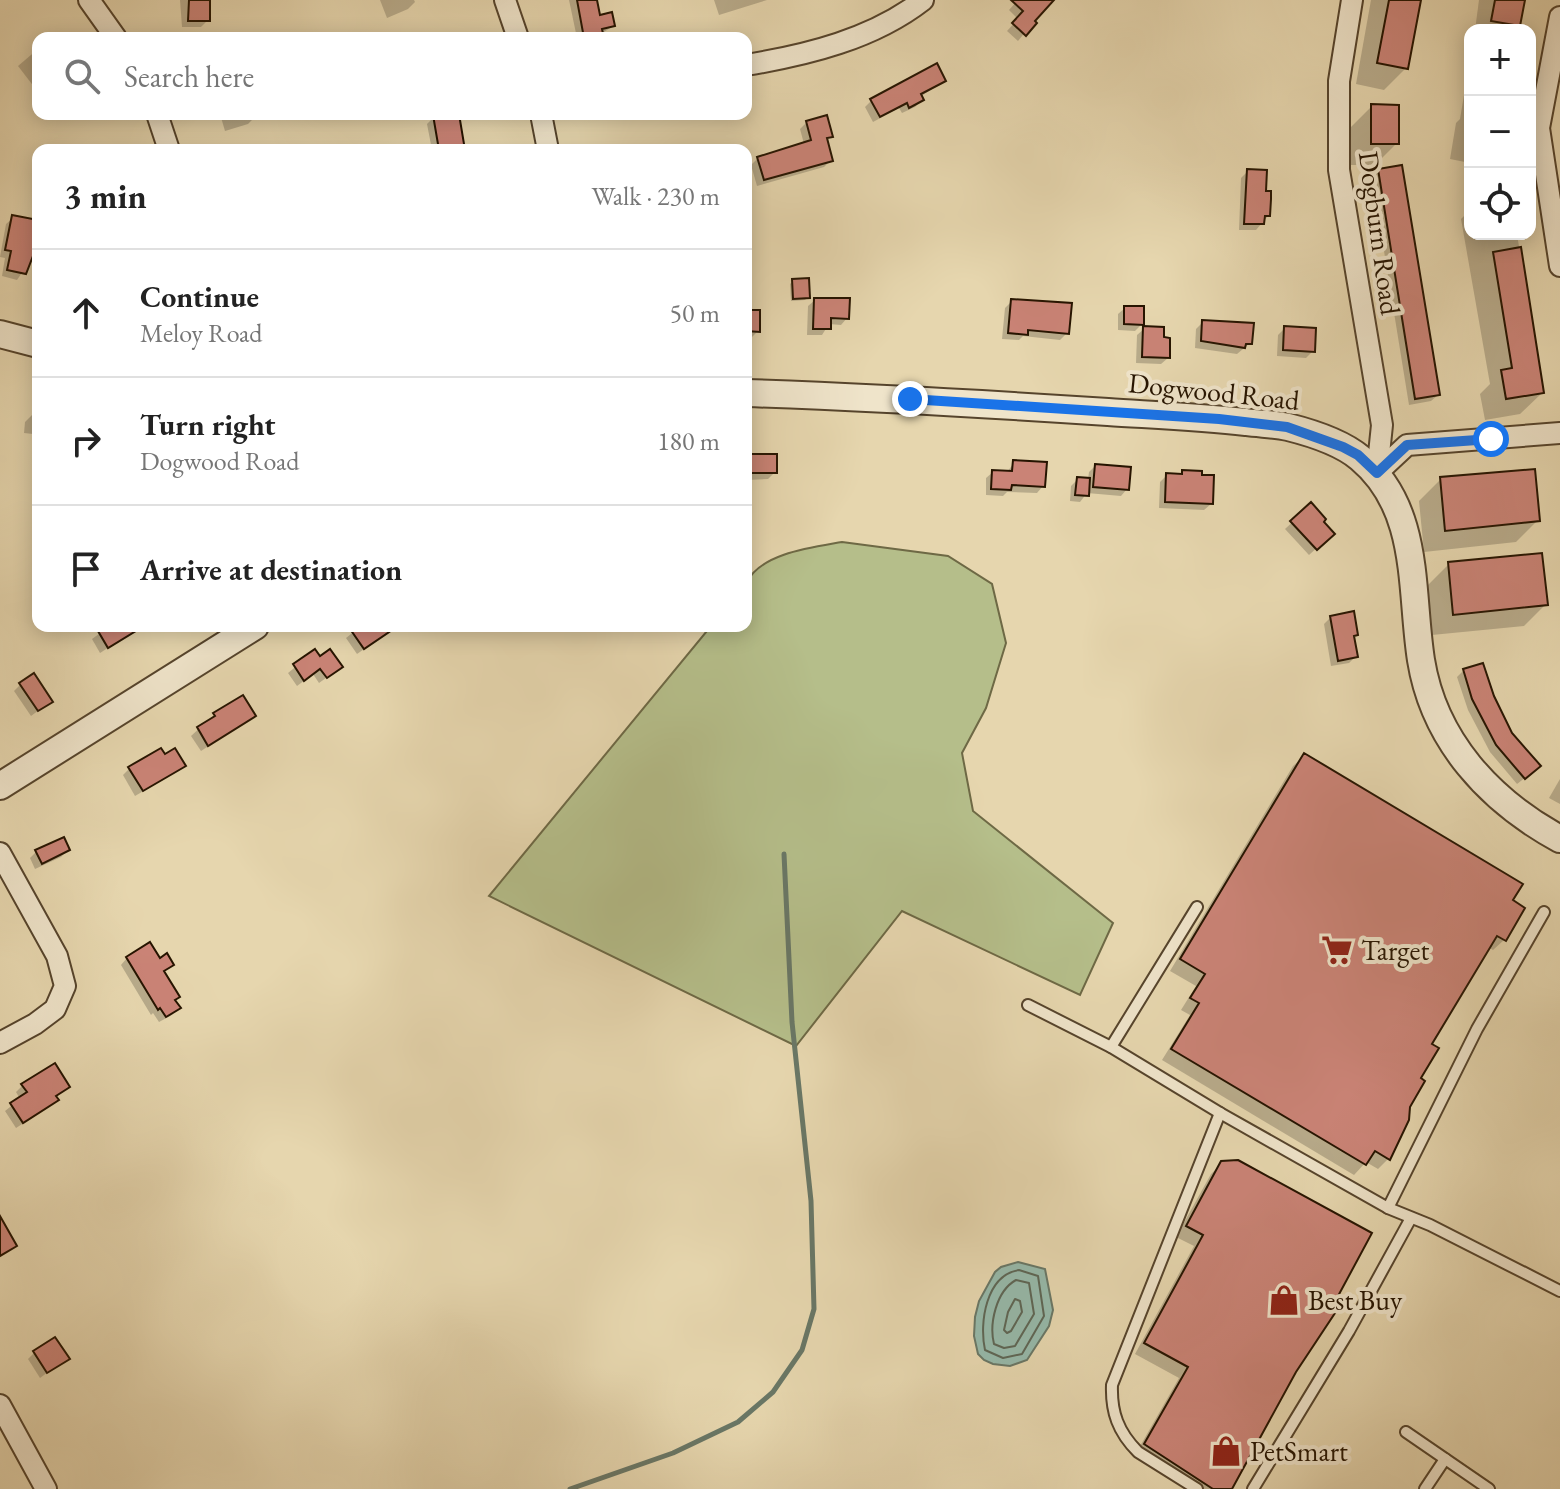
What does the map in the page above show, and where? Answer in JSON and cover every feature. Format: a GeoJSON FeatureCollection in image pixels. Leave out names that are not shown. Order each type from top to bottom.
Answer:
{"type":"FeatureCollection","features":[{"type":"Feature","properties":{"kind":"street"},"geometry":{"type":"LineString","coordinates":[[89,0],[112,32]]}},
{"type":"Feature","properties":{"kind":"street"},"geometry":{"type":"LineString","coordinates":[[505,0],[516,32]]}},
{"type":"Feature","properties":{"kind":"street"},"geometry":{"type":"LineString","coordinates":[[752,64],[859,37],[923,0]]}},
{"type":"Feature","properties":{"kind":"street","name":"Dogburn Road"},"geometry":{"type":"LineString","coordinates":[[1352,0],[1339,81],[1339,170],[1382,425],[1377,473]]}},
{"type":"Feature","properties":{"kind":"street"},"geometry":{"type":"LineString","coordinates":[[1560,17],[1539,128],[1560,266]]}},
{"type":"Feature","properties":{"kind":"street"},"geometry":{"type":"LineString","coordinates":[[159,120],[167,144]]}},
{"type":"Feature","properties":{"kind":"street"},"geometry":{"type":"LineString","coordinates":[[542,120],[547,144]]}},
{"type":"Feature","properties":{"kind":"street"},"geometry":{"type":"LineString","coordinates":[[0,334],[32,342]]}},
{"type":"Feature","properties":{"kind":"street","name":"Dogwood Road"},"geometry":{"type":"LineString","coordinates":[[752,393],[910,399],[1219,419],[1287,427],[1358,455],[1377,473],[1390,492],[1404,527],[1413,574],[1421,660],[1438,718],[1462,757],[1489,789],[1532,824],[1560,839]]}},
{"type":"Feature","properties":{"kind":"street"},"geometry":{"type":"LineString","coordinates":[[1377,473],[1407,445],[1560,433]]}},
{"type":"Feature","properties":{"kind":"street"},"geometry":{"type":"LineString","coordinates":[[0,786],[245,632]]}},
{"type":"Feature","properties":{"kind":"street"},"geometry":{"type":"LineString","coordinates":[[0,853],[57,956],[65,986],[55,1009],[0,1043]]}},
{"type":"Feature","properties":{"kind":"street"},"geometry":{"type":"LineString","coordinates":[[0,1405],[46,1489]]}},
{"type":"Feature","properties":{"kind":"lane"},"geometry":{"type":"LineString","coordinates":[[1111,1047],[1197,907]]}},
{"type":"Feature","properties":{"kind":"lane"},"geometry":{"type":"LineString","coordinates":[[1388,1208],[1483,1017],[1544,912]]}},
{"type":"Feature","properties":{"kind":"lane"},"geometry":{"type":"LineString","coordinates":[[1028,1005],[1111,1047],[1388,1208],[1560,1291]]}},
{"type":"Feature","properties":{"kind":"lane"},"geometry":{"type":"LineString","coordinates":[[1197,1489],[1138,1452],[1129,1443],[1114,1413],[1112,1385],[1220,1113]]}},
{"type":"Feature","properties":{"kind":"lane"},"geometry":{"type":"LineString","coordinates":[[1253,1489],[1342,1342],[1411,1218]]}},
{"type":"Feature","properties":{"kind":"lane"},"geometry":{"type":"LineString","coordinates":[[1406,1432],[1489,1489]]}},
{"type":"Feature","properties":{"kind":"lane"},"geometry":{"type":"LineString","coordinates":[[1425,1489],[1445,1459]]}},
{"type":"Feature","properties":{"kind":"green space"},"geometry":{"type":"Polygon","coordinates":[[[842,542],[948,556],[992,584],[1006,643],[986,708],[962,753],[973,811],[1113,923],[1080,995],[902,911],[796,1046],[489,896],[706,632],[752,632],[754,572],[776,558],[842,542]]]}},
{"type":"Feature","properties":{"kind":"water"},"geometry":{"type":"Polygon","coordinates":[[[1018,1262],[1045,1269],[1053,1310],[1049,1326],[1027,1360],[1010,1366],[993,1364],[978,1354],[974,1336],[975,1317],[979,1301],[995,1272],[1018,1262]]]}},
{"type":"Feature","properties":{"kind":"building"},"geometry":{"type":"Polygon","coordinates":[[[189,0],[210,0],[210,21],[188,21],[189,0]]]}},
{"type":"Feature","properties":{"kind":"building"},"geometry":{"type":"Polygon","coordinates":[[[577,0],[597,0],[600,15],[612,12],[615,26],[602,29],[603,32],[583,32],[577,0]]]}},
{"type":"Feature","properties":{"kind":"building"},"geometry":{"type":"Polygon","coordinates":[[[1011,0],[1054,0],[1026,36],[1012,23],[1023,11],[1011,0]]]}},
{"type":"Feature","properties":{"kind":"building"},"geometry":{"type":"Polygon","coordinates":[[[1389,0],[1421,0],[1408,69],[1377,63],[1389,0]]]}},
{"type":"Feature","properties":{"kind":"building"},"geometry":{"type":"Polygon","coordinates":[[[1495,0],[1525,0],[1520,24],[1491,21],[1495,0]]]}},
{"type":"Feature","properties":{"kind":"building"},"geometry":{"type":"Polygon","coordinates":[[[937,63],[946,81],[921,94],[924,100],[909,108],[907,103],[880,117],[870,99],[937,63]]]}},
{"type":"Feature","properties":{"kind":"building"},"geometry":{"type":"Polygon","coordinates":[[[1371,104],[1399,105],[1399,144],[1371,144],[1371,104]]]}},
{"type":"Feature","properties":{"kind":"building"},"geometry":{"type":"Polygon","coordinates":[[[827,115],[833,137],[827,138],[833,161],[764,180],[757,157],[811,140],[806,121],[827,115]]]}},
{"type":"Feature","properties":{"kind":"building"},"geometry":{"type":"Polygon","coordinates":[[[434,120],[460,120],[464,144],[438,144],[434,120]]]}},
{"type":"Feature","properties":{"kind":"building"},"geometry":{"type":"Polygon","coordinates":[[[1402,165],[1440,395],[1415,399],[1378,169],[1402,165]]]}},
{"type":"Feature","properties":{"kind":"building"},"geometry":{"type":"Polygon","coordinates":[[[1247,169],[1267,170],[1266,191],[1271,191],[1271,199],[1270,216],[1265,216],[1264,224],[1244,224],[1247,169]]]}},
{"type":"Feature","properties":{"kind":"building"},"geometry":{"type":"Polygon","coordinates":[[[12,215],[32,219],[32,259],[26,274],[7,270],[11,251],[5,250],[12,215]]]}},
{"type":"Feature","properties":{"kind":"building"},"geometry":{"type":"Polygon","coordinates":[[[1521,247],[1544,393],[1506,399],[1501,370],[1512,368],[1493,252],[1521,247]]]}},
{"type":"Feature","properties":{"kind":"building"},"geometry":{"type":"Polygon","coordinates":[[[809,278],[810,298],[793,299],[792,279],[809,278]]]}},
{"type":"Feature","properties":{"kind":"building"},"geometry":{"type":"Polygon","coordinates":[[[814,298],[850,298],[849,319],[831,318],[831,329],[813,329],[814,298]]]}},
{"type":"Feature","properties":{"kind":"building"},"geometry":{"type":"Polygon","coordinates":[[[1011,299],[1072,303],[1069,334],[1028,330],[1028,335],[1008,333],[1011,299]]]}},
{"type":"Feature","properties":{"kind":"building"},"geometry":{"type":"Polygon","coordinates":[[[1124,306],[1144,306],[1144,325],[1124,324],[1124,306]]]}},
{"type":"Feature","properties":{"kind":"building"},"geometry":{"type":"Polygon","coordinates":[[[752,310],[760,310],[760,332],[752,331],[752,310]]]}},
{"type":"Feature","properties":{"kind":"building"},"geometry":{"type":"Polygon","coordinates":[[[1202,320],[1254,323],[1252,344],[1246,344],[1245,348],[1201,341],[1202,320]]]}},
{"type":"Feature","properties":{"kind":"building"},"geometry":{"type":"Polygon","coordinates":[[[1143,326],[1164,327],[1164,337],[1170,338],[1170,358],[1142,357],[1143,326]]]}},
{"type":"Feature","properties":{"kind":"building"},"geometry":{"type":"Polygon","coordinates":[[[1284,326],[1316,328],[1315,352],[1283,350],[1284,326]]]}},
{"type":"Feature","properties":{"kind":"building"},"geometry":{"type":"Polygon","coordinates":[[[752,454],[777,454],[777,473],[752,473],[752,454]]]}},
{"type":"Feature","properties":{"kind":"building"},"geometry":{"type":"Polygon","coordinates":[[[1013,460],[1047,462],[1045,487],[1012,485],[1011,490],[991,489],[992,470],[1012,471],[1013,460]]]}},
{"type":"Feature","properties":{"kind":"building"},"geometry":{"type":"Polygon","coordinates":[[[1095,464],[1131,467],[1129,490],[1093,487],[1095,464]]]}},
{"type":"Feature","properties":{"kind":"building"},"geometry":{"type":"Polygon","coordinates":[[[1535,469],[1540,521],[1445,531],[1440,477],[1535,469]]]}},
{"type":"Feature","properties":{"kind":"building"},"geometry":{"type":"Polygon","coordinates":[[[1182,470],[1214,475],[1213,504],[1165,502],[1166,473],[1182,474],[1182,470]]]}},
{"type":"Feature","properties":{"kind":"building"},"geometry":{"type":"Polygon","coordinates":[[[1077,477],[1090,478],[1089,496],[1075,495],[1077,477]]]}},
{"type":"Feature","properties":{"kind":"building"},"geometry":{"type":"Polygon","coordinates":[[[1311,502],[1335,534],[1317,550],[1290,521],[1311,502]]]}},
{"type":"Feature","properties":{"kind":"building"},"geometry":{"type":"Polygon","coordinates":[[[1542,553],[1548,605],[1453,615],[1448,562],[1542,553]]]}},
{"type":"Feature","properties":{"kind":"building"},"geometry":{"type":"Polygon","coordinates":[[[1354,611],[1358,657],[1338,661],[1330,616],[1354,611]]]}},
{"type":"Feature","properties":{"kind":"building"},"geometry":{"type":"Polygon","coordinates":[[[99,632],[134,632],[108,648],[99,632]]]}},
{"type":"Feature","properties":{"kind":"building"},"geometry":{"type":"Polygon","coordinates":[[[352,632],[389,632],[364,649],[352,632]]]}},
{"type":"Feature","properties":{"kind":"building"},"geometry":{"type":"Polygon","coordinates":[[[315,649],[320,656],[330,649],[343,667],[327,678],[320,669],[304,681],[293,664],[315,649]]]}},
{"type":"Feature","properties":{"kind":"building"},"geometry":{"type":"Polygon","coordinates":[[[1483,663],[1494,696],[1512,733],[1541,766],[1525,779],[1496,745],[1472,699],[1463,669],[1483,663]]]}},
{"type":"Feature","properties":{"kind":"building"},"geometry":{"type":"Polygon","coordinates":[[[34,673],[53,702],[38,711],[19,683],[34,673]]]}},
{"type":"Feature","properties":{"kind":"building"},"geometry":{"type":"Polygon","coordinates":[[[243,695],[256,716],[208,746],[197,727],[243,695]]]}},
{"type":"Feature","properties":{"kind":"building"},"geometry":{"type":"Polygon","coordinates":[[[161,748],[165,754],[175,748],[186,766],[143,791],[128,767],[161,748]]]}},
{"type":"Feature","properties":{"kind":"building","name":"Target"},"geometry":{"type":"Polygon","coordinates":[[[1304,753],[1523,884],[1513,900],[1525,908],[1506,941],[1497,936],[1432,1044],[1439,1048],[1421,1078],[1425,1081],[1410,1107],[1409,1120],[1390,1160],[1375,1151],[1366,1165],[1171,1049],[1199,1003],[1190,998],[1205,974],[1180,959],[1304,753]]]}},
{"type":"Feature","properties":{"kind":"building"},"geometry":{"type":"Polygon","coordinates":[[[64,837],[70,850],[42,864],[35,850],[64,837]]]}},
{"type":"Feature","properties":{"kind":"building"},"geometry":{"type":"Polygon","coordinates":[[[150,942],[160,958],[167,953],[174,965],[164,971],[180,997],[175,1000],[181,1008],[166,1017],[160,1008],[158,1010],[126,957],[150,942]]]}},
{"type":"Feature","properties":{"kind":"building"},"geometry":{"type":"Polygon","coordinates":[[[55,1063],[70,1087],[56,1096],[59,1100],[23,1123],[10,1103],[27,1092],[21,1084],[55,1063]]]}},
{"type":"Feature","properties":{"kind":"building"},"geometry":{"type":"Polygon","coordinates":[[[1238,1160],[1372,1233],[1337,1298],[1339,1307],[1296,1372],[1232,1489],[1213,1489],[1144,1444],[1188,1367],[1144,1343],[1203,1235],[1186,1226],[1221,1161],[1238,1160]]]}},
{"type":"Feature","properties":{"kind":"building"},"geometry":{"type":"Polygon","coordinates":[[[0,1216],[17,1246],[0,1256],[0,1216]]]}},
{"type":"Feature","properties":{"kind":"building"},"geometry":{"type":"Polygon","coordinates":[[[55,1337],[70,1359],[47,1373],[33,1351],[55,1337]]]}},
{"type":"Feature","properties":{"kind":"waterway"},"geometry":{"type":"LineString","coordinates":[[570,1489],[673,1453],[738,1422],[773,1392],[802,1350],[814,1309],[811,1201],[792,1022],[784,854]]}},
{"type":"Feature","properties":{"kind":"place","name":"Target"},"geometry":{"type":"Point","coordinates":[1337,950]}},
{"type":"Feature","properties":{"kind":"place","name":"Best Buy"},"geometry":{"type":"Point","coordinates":[1284,1300]}},
{"type":"Feature","properties":{"kind":"place","name":"PetSmart"},"geometry":{"type":"Point","coordinates":[1226,1451]}},
{"type":"Feature","properties":{"kind":"route"},"geometry":{"type":"LineString","coordinates":[[910,399],[1219,419],[1287,427],[1343,447],[1358,455],[1377,473],[1407,445],[1491,439]]}}]}
